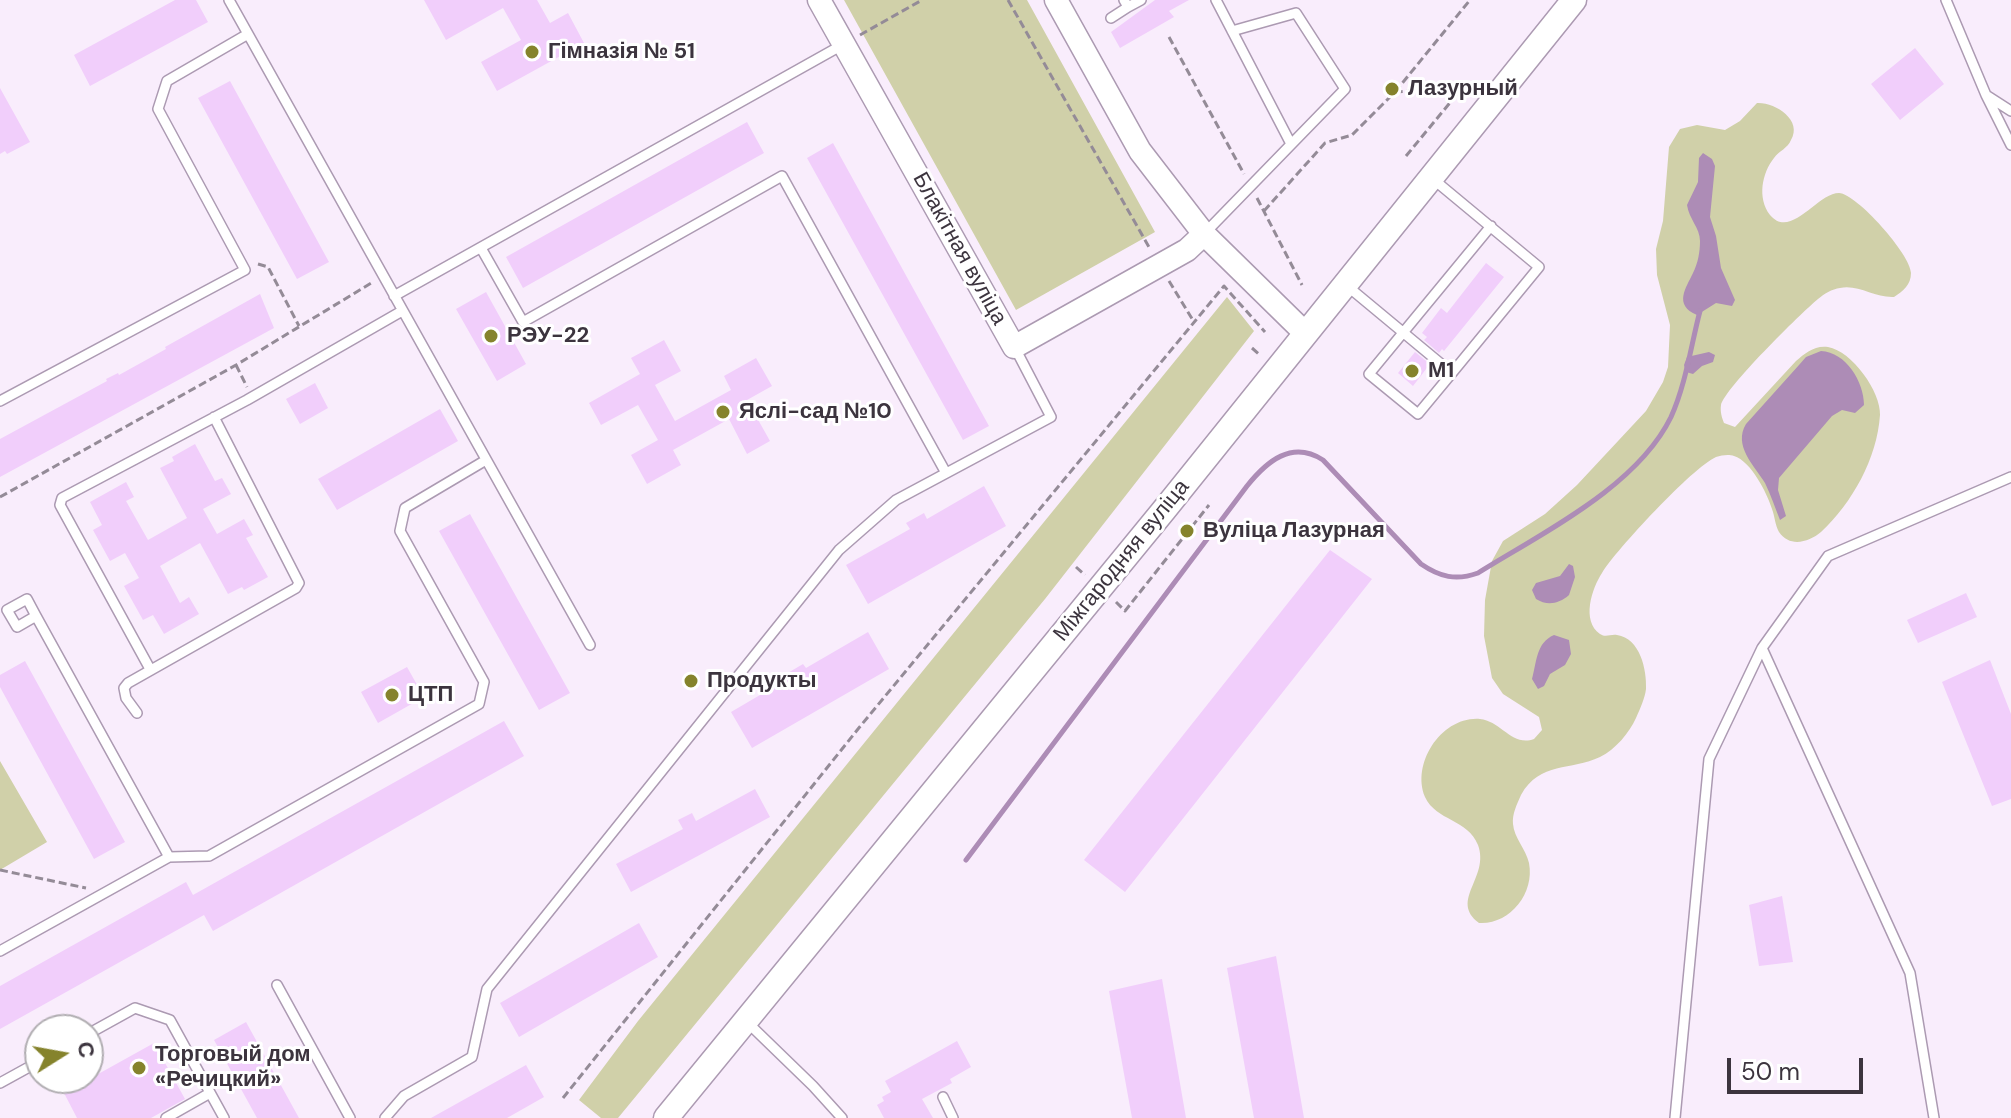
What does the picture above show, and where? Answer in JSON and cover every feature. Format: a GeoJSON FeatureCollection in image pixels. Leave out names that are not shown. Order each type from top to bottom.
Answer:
{"type":"FeatureCollection","features":[{"type":"Feature","properties":{"kind":"main road","name":"Міжгародняя вуліца"},"geometry":{"type":"LineString","coordinates":[[666,1118],[1164,510],[1574,0]]}},
{"type":"Feature","properties":{"kind":"street","name":"Блакітная вуліца"},"geometry":{"type":"LineString","coordinates":[[819,0],[1014,347],[1187,250],[1204,234]]}},
{"type":"Feature","properties":{"kind":"street"},"geometry":{"type":"LineString","coordinates":[[1056,0],[1140,151],[1204,234],[1305,333]]}},
{"type":"Feature","properties":{"kind":"lane"},"geometry":{"type":"LineString","coordinates":[[229,0],[590,645]]}},
{"type":"Feature","properties":{"kind":"lane"},"geometry":{"type":"LineString","coordinates":[[1111,18],[1126,4],[1141,0]]}},
{"type":"Feature","properties":{"kind":"lane"},"geometry":{"type":"LineString","coordinates":[[1216,0],[1291,144]]}},
{"type":"Feature","properties":{"kind":"lane"},"geometry":{"type":"LineString","coordinates":[[1946,0],[2011,145]]}},
{"type":"Feature","properties":{"kind":"lane"},"geometry":{"type":"LineString","coordinates":[[1204,234],[1345,89],[1296,13],[1232,31]]}},
{"type":"Feature","properties":{"kind":"lane"},"geometry":{"type":"LineString","coordinates":[[0,401],[245,270],[158,109],[167,81],[248,34]]}},
{"type":"Feature","properties":{"kind":"lane"},"geometry":{"type":"LineString","coordinates":[[394,296],[844,44]]}},
{"type":"Feature","properties":{"kind":"lane"},"geometry":{"type":"LineString","coordinates":[[1986,95],[2011,111]]}},
{"type":"Feature","properties":{"kind":"lane"},"geometry":{"type":"LineString","coordinates":[[481,248],[523,322],[782,176],[946,473]]}},
{"type":"Feature","properties":{"kind":"lane"},"geometry":{"type":"LineString","coordinates":[[1431,178],[1491,226],[1539,267],[1418,414],[1369,374],[1491,226]]}},
{"type":"Feature","properties":{"kind":"lane"},"geometry":{"type":"LineString","coordinates":[[1346,285],[1452,373]]}},
{"type":"Feature","properties":{"kind":"lane"},"geometry":{"type":"LineString","coordinates":[[150,669],[60,505],[66,495],[252,397],[402,311]]}},
{"type":"Feature","properties":{"kind":"lane"},"geometry":{"type":"LineString","coordinates":[[385,1118],[404,1096],[472,1057],[487,989],[839,550],[896,500],[1051,417],[1014,347]]}},
{"type":"Feature","properties":{"kind":"lane"},"geometry":{"type":"LineString","coordinates":[[137,713],[126,698],[124,688],[150,669],[296,588],[299,583],[214,417]]}},
{"type":"Feature","properties":{"kind":"lane"},"geometry":{"type":"LineString","coordinates":[[0,951],[169,857],[209,856],[479,704],[484,682],[400,531],[405,508],[486,460]]}},
{"type":"Feature","properties":{"kind":"lane"},"geometry":{"type":"LineString","coordinates":[[1675,1118],[1709,759],[1762,648],[1828,556],[2011,477]]}},
{"type":"Feature","properties":{"kind":"lane"},"geometry":{"type":"LineString","coordinates":[[36,616],[169,857]]}},
{"type":"Feature","properties":{"kind":"lane"},"geometry":{"type":"LineString","coordinates":[[1762,648],[1910,973],[1934,1118]]}},
{"type":"Feature","properties":{"kind":"lane"},"geometry":{"type":"LineString","coordinates":[[277,985],[350,1118]]}},
{"type":"Feature","properties":{"kind":"lane"},"geometry":{"type":"LineString","coordinates":[[104,1025],[135,1008],[170,1020],[224,1118]]}},
{"type":"Feature","properties":{"kind":"lane"},"geometry":{"type":"LineString","coordinates":[[747,1022],[842,1118]]}},
{"type":"Feature","properties":{"kind":"lane"},"geometry":{"type":"LineString","coordinates":[[0,1083],[24,1070]]}},
{"type":"Feature","properties":{"kind":"lane"},"geometry":{"type":"LineString","coordinates":[[166,1118],[210,1093]]}},
{"type":"Feature","properties":{"kind":"lane"},"geometry":{"type":"LineString","coordinates":[[943,1097],[953,1118]]}},
{"type":"Feature","properties":{"kind":"path"},"geometry":{"type":"LineString","coordinates":[[911,0],[914,5]]}},
{"type":"Feature","properties":{"kind":"path"},"geometry":{"type":"LineString","coordinates":[[844,44],[922,0]]}},
{"type":"Feature","properties":{"kind":"path"},"geometry":{"type":"LineString","coordinates":[[1008,0],[1194,322]]}},
{"type":"Feature","properties":{"kind":"path"},"geometry":{"type":"LineString","coordinates":[[1264,211],[1325,143],[1352,135],[1395,92],[1470,0]]}},
{"type":"Feature","properties":{"kind":"path"},"geometry":{"type":"LineString","coordinates":[[1169,37],[1302,285]]}},
{"type":"Feature","properties":{"kind":"path"},"geometry":{"type":"LineString","coordinates":[[1395,92],[1463,87],[1406,156]]}},
{"type":"Feature","properties":{"kind":"path"},"geometry":{"type":"LineString","coordinates":[[245,270],[258,264],[268,267],[299,326]]}},
{"type":"Feature","properties":{"kind":"path"},"geometry":{"type":"LineString","coordinates":[[0,497],[236,365],[383,276]]}},
{"type":"Feature","properties":{"kind":"path"},"geometry":{"type":"LineString","coordinates":[[563,1098],[858,729],[1224,286],[1265,332]]}},
{"type":"Feature","properties":{"kind":"path"},"geometry":{"type":"LineString","coordinates":[[1252,348],[1260,355]]}},
{"type":"Feature","properties":{"kind":"path"},"geometry":{"type":"LineString","coordinates":[[236,365],[252,397]]}},
{"type":"Feature","properties":{"kind":"path"},"geometry":{"type":"LineString","coordinates":[[1113,600],[1125,611],[1209,505]]}},
{"type":"Feature","properties":{"kind":"path"},"geometry":{"type":"LineString","coordinates":[[1076,567],[1085,575]]}},
{"type":"Feature","properties":{"kind":"path"},"geometry":{"type":"LineString","coordinates":[[0,870],[106,892]]}},
{"type":"Feature","properties":{"kind":"green space"},"geometry":{"type":"Polygon","coordinates":[[[844,0],[1027,0],[1155,232],[1016,310],[844,0]]]}},
{"type":"Feature","properties":{"kind":"green space"},"geometry":{"type":"Polygon","coordinates":[[[1757,103],[1779,109],[1790,119],[1794,133],[1790,143],[1766,171],[1762,193],[1770,215],[1778,221],[1787,222],[1831,195],[1839,193],[1847,196],[1870,214],[1893,240],[1909,264],[1911,277],[1906,287],[1894,297],[1847,287],[1834,289],[1820,297],[1735,383],[1721,405],[1724,423],[1735,427],[1799,358],[1815,348],[1828,347],[1855,364],[1876,395],[1880,415],[1874,448],[1861,479],[1843,508],[1821,532],[1811,538],[1794,542],[1783,537],[1758,478],[1740,459],[1725,455],[1716,457],[1690,476],[1622,547],[1598,579],[1590,604],[1591,621],[1600,634],[1625,637],[1637,648],[1646,681],[1642,704],[1626,735],[1606,754],[1557,768],[1529,784],[1521,795],[1513,820],[1529,863],[1528,886],[1510,913],[1500,919],[1479,923],[1468,906],[1479,868],[1478,845],[1467,830],[1430,805],[1422,784],[1422,770],[1433,744],[1442,733],[1466,720],[1487,721],[1526,741],[1534,739],[1542,730],[1539,717],[1503,694],[1492,678],[1484,636],[1485,600],[1492,561],[1503,541],[1545,514],[1577,485],[1646,411],[1663,382],[1668,367],[1670,325],[1657,275],[1656,249],[1663,221],[1669,147],[1680,129],[1697,125],[1725,130],[1740,121],[1757,103]]]}},
{"type":"Feature","properties":{"kind":"green space"},"geometry":{"type":"Polygon","coordinates":[[[1227,297],[1254,331],[1045,599],[618,1118],[601,1118],[579,1100],[638,1021],[1227,297]]]}},
{"type":"Feature","properties":{"kind":"green space"},"geometry":{"type":"Polygon","coordinates":[[[0,761],[47,842],[0,870],[0,761]]]}},
{"type":"Feature","properties":{"kind":"shaded area"},"geometry":{"type":"Polygon","coordinates":[[[1703,153],[1712,159],[1715,166],[1710,217],[1721,268],[1735,300],[1732,306],[1716,303],[1697,315],[1685,306],[1683,296],[1699,253],[1700,236],[1687,205],[1698,182],[1699,158],[1703,153]]]}},
{"type":"Feature","properties":{"kind":"shaded area"},"geometry":{"type":"Polygon","coordinates":[[[1821,351],[1846,362],[1861,387],[1864,405],[1855,413],[1842,410],[1832,416],[1779,478],[1778,490],[1786,516],[1780,520],[1765,483],[1743,448],[1743,432],[1746,424],[1806,357],[1821,351]]]}},
{"type":"Feature","properties":{"kind":"shaded area"},"geometry":{"type":"Polygon","coordinates":[[[1709,352],[1715,355],[1713,362],[1693,374],[1686,372],[1684,365],[1687,357],[1709,352]]]}},
{"type":"Feature","properties":{"kind":"shaded area"},"geometry":{"type":"Polygon","coordinates":[[[1569,564],[1573,566],[1575,577],[1569,595],[1553,603],[1536,599],[1532,590],[1536,583],[1560,576],[1569,564]]]}},
{"type":"Feature","properties":{"kind":"shaded area"},"geometry":{"type":"Polygon","coordinates":[[[1554,635],[1569,640],[1571,654],[1565,665],[1550,674],[1544,686],[1538,689],[1532,679],[1538,653],[1548,638],[1554,635]]]}},
{"type":"Feature","properties":{"kind":"building"},"geometry":{"type":"Polygon","coordinates":[[[175,0],[196,0],[208,22],[90,86],[74,55],[175,0]]]}},
{"type":"Feature","properties":{"kind":"building","name":"Гімназія № 51"},"geometry":{"type":"Polygon","coordinates":[[[424,0],[537,0],[550,23],[568,13],[584,43],[497,91],[481,62],[521,40],[503,8],[446,40],[424,0]]]}},
{"type":"Feature","properties":{"kind":"building"},"geometry":{"type":"Polygon","coordinates":[[[1155,0],[1189,0],[1169,11],[1174,17],[1120,48],[1111,32],[1155,0]]]}},
{"type":"Feature","properties":{"kind":"building"},"geometry":{"type":"Polygon","coordinates":[[[1915,48],[1944,84],[1900,120],[1871,84],[1915,48]]]}},
{"type":"Feature","properties":{"kind":"building"},"geometry":{"type":"Polygon","coordinates":[[[230,81],[329,262],[297,279],[198,98],[230,81]]]}},
{"type":"Feature","properties":{"kind":"building"},"geometry":{"type":"Polygon","coordinates":[[[0,88],[30,142],[7,154],[5,151],[0,154],[0,88]]]}},
{"type":"Feature","properties":{"kind":"building"},"geometry":{"type":"Polygon","coordinates":[[[747,122],[764,153],[523,288],[506,257],[747,122]]]}},
{"type":"Feature","properties":{"kind":"building"},"geometry":{"type":"Polygon","coordinates":[[[833,143],[989,426],[963,440],[807,158],[833,143]]]}},
{"type":"Feature","properties":{"kind":"building"},"geometry":{"type":"Polygon","coordinates":[[[1486,263],[1504,277],[1444,351],[1442,349],[1439,353],[1424,340],[1427,337],[1422,333],[1441,308],[1447,313],[1486,263]]]}},
{"type":"Feature","properties":{"kind":"building","name":"РЭУ-22"},"geometry":{"type":"Polygon","coordinates":[[[486,292],[526,364],[497,381],[456,309],[486,292]]]}},
{"type":"Feature","properties":{"kind":"building"},"geometry":{"type":"Polygon","coordinates":[[[260,294],[274,328],[0,477],[0,439],[260,294]]]}},
{"type":"Feature","properties":{"kind":"building","name":"Яслі-сад №10"},"geometry":{"type":"Polygon","coordinates":[[[664,340],[681,371],[655,385],[675,421],[731,390],[724,376],[756,358],[772,386],[747,400],[770,441],[747,454],[729,419],[673,450],[681,465],[647,484],[631,455],[658,440],[638,405],[601,425],[589,403],[640,374],[631,358],[664,340]]]}},
{"type":"Feature","properties":{"kind":"building"},"geometry":{"type":"Polygon","coordinates":[[[1415,352],[1430,364],[1413,386],[1398,373],[1415,352]]]}},
{"type":"Feature","properties":{"kind":"building"},"geometry":{"type":"Polygon","coordinates":[[[315,383],[328,408],[300,424],[286,399],[315,383]]]}},
{"type":"Feature","properties":{"kind":"building"},"geometry":{"type":"Polygon","coordinates":[[[440,409],[458,441],[337,510],[318,479],[440,409]]]}},
{"type":"Feature","properties":{"kind":"building"},"geometry":{"type":"Polygon","coordinates":[[[195,444],[215,481],[222,478],[231,494],[203,509],[217,534],[244,519],[253,535],[246,538],[268,577],[244,590],[242,587],[228,594],[200,543],[160,566],[180,603],[189,597],[199,614],[164,634],[153,615],[143,620],[124,586],[139,578],[125,553],[110,561],[93,530],[102,525],[90,502],[126,482],[134,497],[126,501],[148,540],[187,518],[160,468],[195,444]]]}},
{"type":"Feature","properties":{"kind":"building"},"geometry":{"type":"Polygon","coordinates":[[[984,486],[1006,526],[868,604],[846,565],[910,529],[906,523],[924,513],[927,519],[984,486]]]}},
{"type":"Feature","properties":{"kind":"building"},"geometry":{"type":"Polygon","coordinates":[[[470,514],[570,693],[539,710],[439,531],[470,514]]]}},
{"type":"Feature","properties":{"kind":"building"},"geometry":{"type":"Polygon","coordinates":[[[1330,550],[1372,579],[1125,892],[1084,860],[1330,550]]]}},
{"type":"Feature","properties":{"kind":"building"},"geometry":{"type":"Polygon","coordinates":[[[1966,593],[1977,617],[1918,643],[1907,620],[1966,593]]]}},
{"type":"Feature","properties":{"kind":"building"},"geometry":{"type":"Polygon","coordinates":[[[868,632],[889,669],[752,748],[731,712],[789,678],[786,674],[803,664],[806,668],[868,632]]]}},
{"type":"Feature","properties":{"kind":"building"},"geometry":{"type":"Polygon","coordinates":[[[1990,660],[2011,714],[2011,799],[1992,806],[1942,682],[1990,660]]]}},
{"type":"Feature","properties":{"kind":"building"},"geometry":{"type":"Polygon","coordinates":[[[25,661],[125,842],[94,859],[0,687],[0,675],[25,661]]]}},
{"type":"Feature","properties":{"kind":"building","name":"ЦТП"},"geometry":{"type":"Polygon","coordinates":[[[407,667],[424,697],[378,723],[361,692],[407,667]]]}},
{"type":"Feature","properties":{"kind":"building"},"geometry":{"type":"Polygon","coordinates":[[[504,721],[524,756],[213,931],[204,915],[0,1029],[0,986],[186,882],[193,895],[504,721]]]}},
{"type":"Feature","properties":{"kind":"building"},"geometry":{"type":"Polygon","coordinates":[[[755,789],[770,817],[631,892],[616,864],[683,829],[678,820],[692,813],[696,821],[755,789]]]}},
{"type":"Feature","properties":{"kind":"building"},"geometry":{"type":"Polygon","coordinates":[[[1782,896],[1793,962],[1759,966],[1749,905],[1782,896]]]}},
{"type":"Feature","properties":{"kind":"building"},"geometry":{"type":"Polygon","coordinates":[[[639,923],[658,957],[519,1037],[500,1003],[639,923]]]}},
{"type":"Feature","properties":{"kind":"building"},"geometry":{"type":"Polygon","coordinates":[[[1276,956],[1304,1118],[1254,1118],[1227,968],[1276,956]]]}},
{"type":"Feature","properties":{"kind":"building"},"geometry":{"type":"Polygon","coordinates":[[[1162,979],[1186,1118],[1132,1118],[1109,991],[1162,979]]]}},
{"type":"Feature","properties":{"kind":"building"},"geometry":{"type":"Polygon","coordinates":[[[246,1022],[299,1118],[257,1118],[214,1040],[246,1022]]]}},
{"type":"Feature","properties":{"kind":"building"},"geometry":{"type":"Polygon","coordinates":[[[957,1041],[971,1067],[950,1079],[952,1083],[922,1099],[933,1118],[884,1118],[877,1105],[884,1101],[882,1097],[891,1092],[885,1081],[957,1041]]]}},
{"type":"Feature","properties":{"kind":"building","name":"Торговый дом «Речицкий»"},"geometry":{"type":"Polygon","coordinates":[[[154,1043],[185,1099],[151,1118],[77,1118],[65,1094],[104,1094],[104,1071],[154,1043]]]}},
{"type":"Feature","properties":{"kind":"building"},"geometry":{"type":"Polygon","coordinates":[[[526,1065],[544,1097],[507,1118],[431,1118],[526,1065]]]}},
{"type":"Feature","properties":{"kind":"waterway"},"geometry":{"type":"LineString","coordinates":[[966,860],[1247,486],[1272,462],[1291,453],[1312,454],[1323,460],[1421,564],[1448,576],[1478,573],[1558,525],[1612,487],[1656,442],[1676,404],[1700,311]]}},
{"type":"Feature","properties":{"kind":"place","name":"Гімназія № 51"},"geometry":{"type":"Point","coordinates":[532,52]}},
{"type":"Feature","properties":{"kind":"place","name":"Лазурный"},"geometry":{"type":"Point","coordinates":[1392,89]}},
{"type":"Feature","properties":{"kind":"place","name":"РЭУ-22"},"geometry":{"type":"Point","coordinates":[491,336]}},
{"type":"Feature","properties":{"kind":"place","name":"М1"},"geometry":{"type":"Point","coordinates":[1412,371]}},
{"type":"Feature","properties":{"kind":"place","name":"Яслі-сад №10"},"geometry":{"type":"Point","coordinates":[723,412]}},
{"type":"Feature","properties":{"kind":"place","name":"Вуліца Лазурная"},"geometry":{"type":"Point","coordinates":[1187,531]}},
{"type":"Feature","properties":{"kind":"place","name":"Продукты"},"geometry":{"type":"Point","coordinates":[691,681]}},
{"type":"Feature","properties":{"kind":"place","name":"ЦТП"},"geometry":{"type":"Point","coordinates":[392,695]}},
{"type":"Feature","properties":{"kind":"place","name":"Торговый дом «Речицкий»"},"geometry":{"type":"Point","coordinates":[139,1068]}}]}
